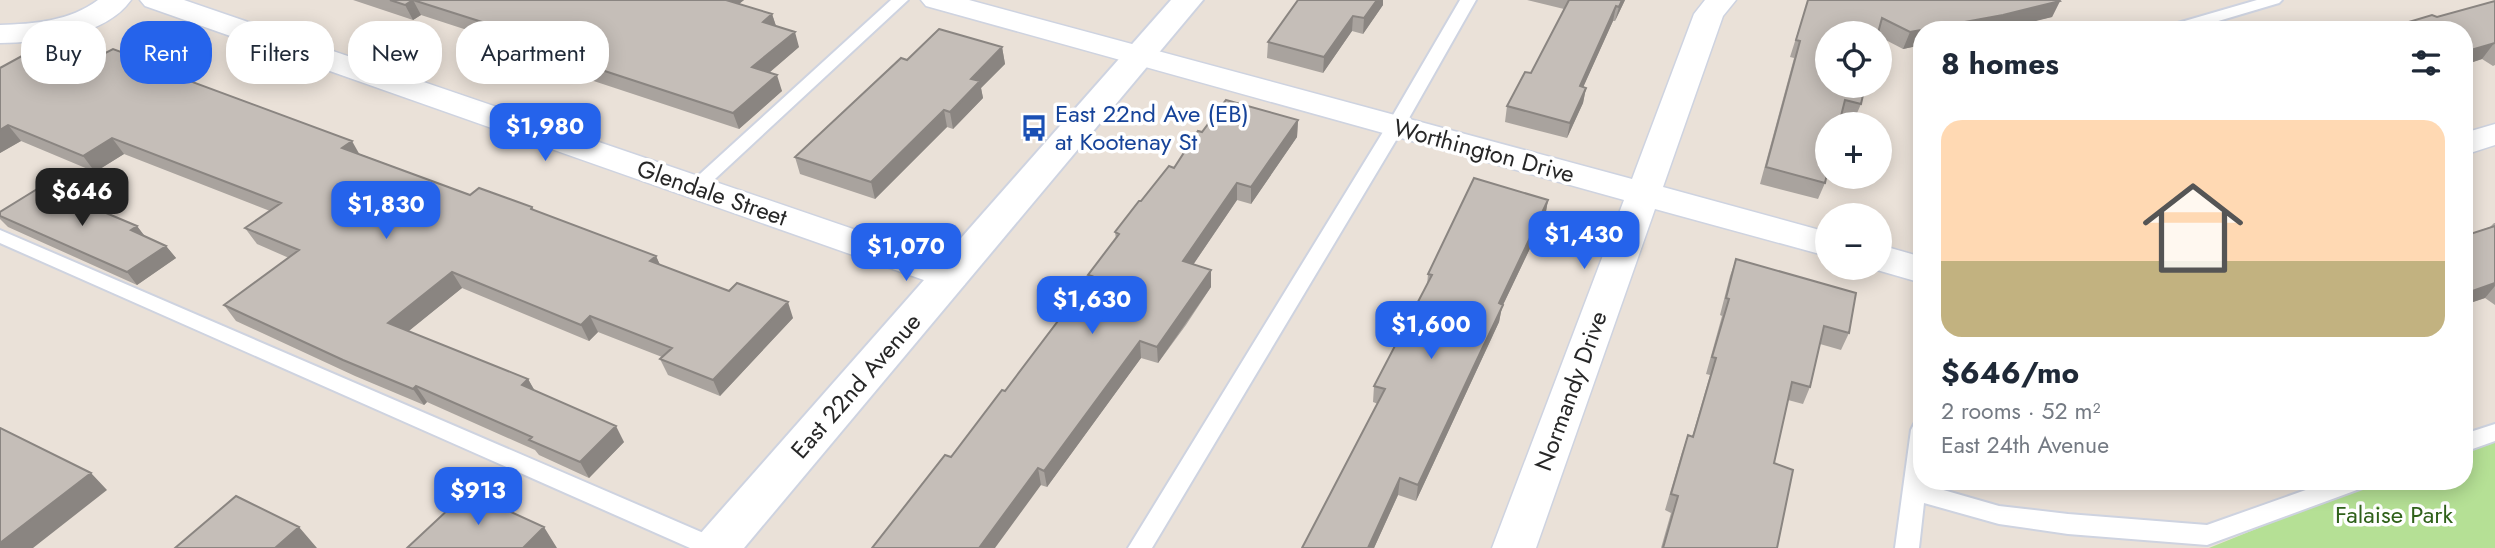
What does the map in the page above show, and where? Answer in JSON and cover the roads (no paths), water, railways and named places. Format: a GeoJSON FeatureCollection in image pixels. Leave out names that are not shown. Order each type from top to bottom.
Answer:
{"type":"FeatureCollection","features":[{"type":"Feature","properties":{"kind":"street"},"geometry":{"type":"LineString","coordinates":[[0,34],[22,34],[74,23],[92,16],[116,0]]}},
{"type":"Feature","properties":{"kind":"street","name":"Glendale Street"},"geometry":{"type":"LineString","coordinates":[[155,0],[951,276]]}},
{"type":"Feature","properties":{"kind":"street","name":"Worthington Drive"},"geometry":{"type":"LineString","coordinates":[[936,0],[1815,241]]}},
{"type":"Feature","properties":{"kind":"street","name":"East 22nd Avenue"},"geometry":{"type":"LineString","coordinates":[[715,548],[1188,0]]}},
{"type":"Feature","properties":{"kind":"street","name":"Normandy Drive"},"geometry":{"type":"LineString","coordinates":[[1514,548],[1709,14],[1721,0]]}},
{"type":"Feature","properties":{"kind":"street"},"geometry":{"type":"LineString","coordinates":[[2473,141],[2495,134]]}},
{"type":"Feature","properties":{"kind":"street"},"geometry":{"type":"LineString","coordinates":[[1892,261],[1913,267]]}},
{"type":"Feature","properties":{"kind":"lane"},"geometry":{"type":"LineString","coordinates":[[696,187],[900,0]]}},
{"type":"Feature","properties":{"kind":"lane"},"geometry":{"type":"LineString","coordinates":[[1140,548],[1395,127],[1468,0]]}},
{"type":"Feature","properties":{"kind":"lane"},"geometry":{"type":"LineString","coordinates":[[2201,21],[2274,0]]}},
{"type":"Feature","properties":{"kind":"lane"},"geometry":{"type":"LineString","coordinates":[[0,236],[715,548]]}},
{"type":"Feature","properties":{"kind":"lane"},"geometry":{"type":"LineString","coordinates":[[2473,440],[2495,432]]}},
{"type":"Feature","properties":{"kind":"lane"},"geometry":{"type":"LineString","coordinates":[[1907,548],[1914,491],[1999,515],[2068,524],[2207,535],[2332,490]]}},
{"type":"Feature","properties":{"kind":"place","name":"East 22nd Ave (EB) at Kootenay St"},"geometry":{"type":"Point","coordinates":[1034,128]}},
{"type":"Feature","properties":{"kind":"park label","name":"Falaise Park"},"geometry":{"type":"Point","coordinates":[2394,515]}}]}
